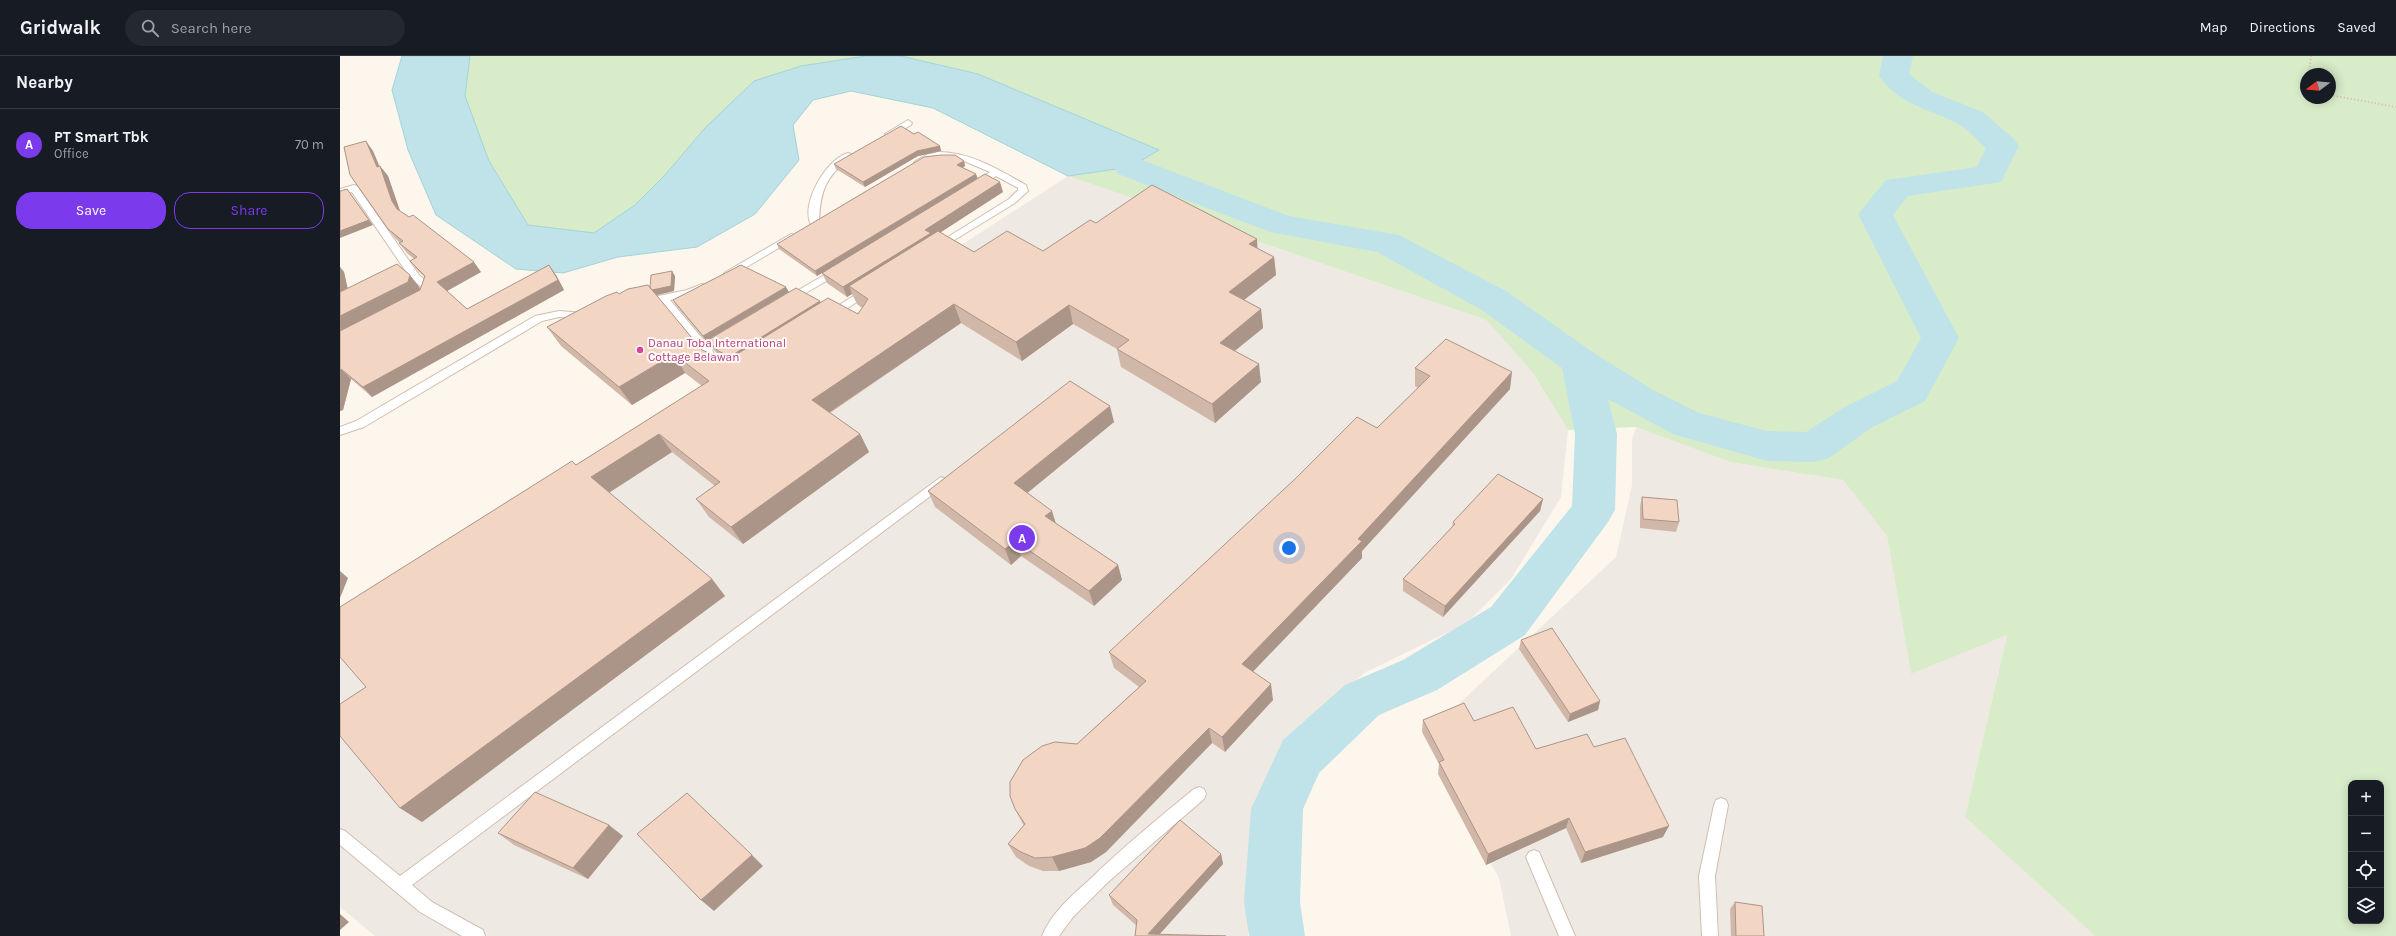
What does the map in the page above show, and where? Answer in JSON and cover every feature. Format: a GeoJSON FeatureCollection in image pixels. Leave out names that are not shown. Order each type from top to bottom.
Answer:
{"type":"FeatureCollection","features":[{"type":"Feature","properties":{"kind":"lane"},"geometry":{"type":"LineString","coordinates":[[880,139],[908,123]]}},
{"type":"Feature","properties":{"kind":"lane"},"geometry":{"type":"LineString","coordinates":[[807,227],[825,174],[832,166],[860,150]]}},
{"type":"Feature","properties":{"kind":"lane"},"geometry":{"type":"LineString","coordinates":[[909,167],[922,160],[941,153],[970,160],[1023,187],[1023,191],[1012,201],[926,254]]}},
{"type":"Feature","properties":{"kind":"lane"},"geometry":{"type":"LineString","coordinates":[[968,192],[996,172]]}},
{"type":"Feature","properties":{"kind":"lane"},"geometry":{"type":"LineString","coordinates":[[340,192],[354,188],[415,277],[427,286],[423,297],[416,301]]}},
{"type":"Feature","properties":{"kind":"lane"},"geometry":{"type":"LineString","coordinates":[[632,305],[690,293],[827,215]]}},
{"type":"Feature","properties":{"kind":"lane"},"geometry":{"type":"LineString","coordinates":[[779,304],[847,264]]}},
{"type":"Feature","properties":{"kind":"lane"},"geometry":{"type":"LineString","coordinates":[[820,320],[880,283]]}},
{"type":"Feature","properties":{"kind":"lane"},"geometry":{"type":"LineString","coordinates":[[662,298],[718,364]]}},
{"type":"Feature","properties":{"kind":"lane"},"geometry":{"type":"LineString","coordinates":[[340,431],[360,424],[539,318],[559,314],[596,316]]}},
{"type":"Feature","properties":{"kind":"lane"},"geometry":{"type":"LineString","coordinates":[[705,349],[732,333]]}},
{"type":"Feature","properties":{"kind":"lane"},"geometry":{"type":"LineString","coordinates":[[400,885],[955,472]]}},
{"type":"Feature","properties":{"kind":"lane"},"geometry":{"type":"LineString","coordinates":[[1050,936],[1054,928],[1078,900],[1125,854],[1199,794]]}},
{"type":"Feature","properties":{"kind":"lane"},"geometry":{"type":"LineString","coordinates":[[1710,936],[1707,876],[1721,805]]}},
{"type":"Feature","properties":{"kind":"lane"},"geometry":{"type":"LineString","coordinates":[[340,836],[426,906],[477,936]]}},
{"type":"Feature","properties":{"kind":"lane"},"geometry":{"type":"LineString","coordinates":[[1534,857],[1567,936]]}},
{"type":"Feature","properties":{"kind":"path"},"geometry":{"type":"LineString","coordinates":[[2310,68],[2312,56]]}},
{"type":"Feature","properties":{"kind":"path"},"geometry":{"type":"LineString","coordinates":[[2336,95],[2396,107]]}},
{"type":"Feature","properties":{"kind":"shaded area"},"geometry":{"type":"Polygon","coordinates":[[[1068,176],[1486,320],[1533,373],[1568,430],[1561,497],[1511,579],[1467,623],[1366,672],[1302,723],[1275,774],[1251,838],[1248,936],[375,936],[340,907],[340,647],[1068,176]]]}},
{"type":"Feature","properties":{"kind":"shaded area"},"geometry":{"type":"Polygon","coordinates":[[[1636,427],[1730,462],[1843,480],[1887,536],[1911,674],[2007,634],[1965,817],[2095,936],[1511,936],[1499,878],[1463,815],[1448,714],[1616,557],[1632,485],[1632,439],[1636,427]]]}},
{"type":"Feature","properties":{"kind":"green space"},"geometry":{"type":"Polygon","coordinates":[[[402,56],[2396,56],[2396,936],[2095,936],[1965,817],[2007,635],[1911,674],[1887,536],[1843,480],[1730,462],[1636,427],[1568,430],[1533,373],[1486,320],[1068,176],[933,108],[851,91],[813,100],[793,126],[799,160],[755,214],[697,247],[618,257],[563,273],[516,269],[436,215],[408,150],[392,90],[402,56]]]}},
{"type":"Feature","properties":{"kind":"water"},"geometry":{"type":"Polygon","coordinates":[[[402,56],[470,56],[465,96],[489,161],[528,225],[594,233],[635,205],[665,175],[705,128],[754,81],[801,66],[866,56],[901,56],[978,74],[1159,150],[1130,167],[1068,176],[933,108],[851,91],[813,100],[793,125],[799,160],[755,214],[697,247],[618,257],[563,273],[516,269],[436,215],[408,150],[392,90],[402,56]]]}},
{"type":"Feature","properties":{"kind":"building"},"geometry":{"type":"Polygon","coordinates":[[[901,126],[914,134],[918,132],[940,146],[917,151],[863,182],[834,164],[901,126]]]}},
{"type":"Feature","properties":{"kind":"building"},"geometry":{"type":"Polygon","coordinates":[[[366,141],[377,167],[380,166],[392,201],[397,209],[409,217],[413,215],[474,262],[437,282],[467,309],[549,265],[558,280],[363,387],[341,369],[340,374],[340,331],[420,290],[425,276],[410,261],[417,257],[399,243],[403,241],[388,229],[350,175],[344,147],[366,141]]]}},
{"type":"Feature","properties":{"kind":"building"},"geometry":{"type":"Polygon","coordinates":[[[955,155],[964,161],[957,165],[976,174],[815,271],[777,244],[924,157],[955,155]]]}},
{"type":"Feature","properties":{"kind":"building"},"geometry":{"type":"Polygon","coordinates":[[[985,174],[1000,182],[925,230],[931,233],[843,287],[822,273],[985,174]]]}},
{"type":"Feature","properties":{"kind":"building"},"geometry":{"type":"Polygon","coordinates":[[[1152,185],[1257,239],[1249,244],[1274,257],[1229,292],[1261,309],[1220,343],[1259,364],[1212,404],[1117,349],[1129,340],[1069,305],[1016,342],[954,304],[812,400],[860,434],[731,527],[696,499],[720,482],[659,434],[591,477],[712,579],[400,808],[340,736],[340,704],[366,687],[340,657],[340,607],[572,461],[576,465],[709,381],[674,354],[619,387],[547,327],[606,296],[617,292],[619,294],[628,289],[648,285],[702,350],[721,358],[737,354],[828,298],[858,314],[868,299],[849,286],[938,231],[974,252],[1007,231],[1043,251],[1090,220],[1096,223],[1152,185]]]}},
{"type":"Feature","properties":{"kind":"building"},"geometry":{"type":"Polygon","coordinates":[[[347,189],[369,220],[340,231],[340,191],[347,189]]]}},
{"type":"Feature","properties":{"kind":"building"},"geometry":{"type":"Polygon","coordinates":[[[397,264],[410,275],[408,282],[340,316],[340,292],[397,264]]]}},
{"type":"Feature","properties":{"kind":"building"},"geometry":{"type":"Polygon","coordinates":[[[741,265],[786,287],[703,336],[673,300],[741,265]]]}},
{"type":"Feature","properties":{"kind":"building"},"geometry":{"type":"Polygon","coordinates":[[[672,271],[671,286],[652,290],[650,288],[651,275],[672,271]]]}},
{"type":"Feature","properties":{"kind":"building"},"geometry":{"type":"Polygon","coordinates":[[[796,288],[820,301],[734,354],[726,355],[717,350],[708,340],[796,288]]]}},
{"type":"Feature","properties":{"kind":"building"},"geometry":{"type":"Polygon","coordinates":[[[1446,339],[1512,372],[1358,539],[1362,541],[1242,664],[1271,684],[1222,737],[1209,728],[1100,838],[1085,848],[1052,857],[1035,858],[1008,844],[1025,824],[1015,809],[1010,796],[1010,782],[1023,760],[1042,746],[1055,742],[1077,744],[1146,681],[1109,652],[1295,479],[1357,417],[1377,428],[1430,376],[1415,368],[1446,339]]]}},
{"type":"Feature","properties":{"kind":"building"},"geometry":{"type":"Polygon","coordinates":[[[1070,381],[1110,406],[1014,483],[1052,511],[1045,516],[1118,565],[1089,591],[1015,541],[1005,549],[928,491],[1070,381]]]}},
{"type":"Feature","properties":{"kind":"building"},"geometry":{"type":"Polygon","coordinates":[[[1498,474],[1543,499],[1445,606],[1403,579],[1455,524],[1453,522],[1498,474]]]}},
{"type":"Feature","properties":{"kind":"building"},"geometry":{"type":"Polygon","coordinates":[[[1642,497],[1677,500],[1679,522],[1643,519],[1642,497]]]}},
{"type":"Feature","properties":{"kind":"building"},"geometry":{"type":"Polygon","coordinates":[[[1552,628],[1600,701],[1570,714],[1521,640],[1552,628]]]}},
{"type":"Feature","properties":{"kind":"building"},"geometry":{"type":"Polygon","coordinates":[[[1464,703],[1474,721],[1513,707],[1536,749],[1587,734],[1594,747],[1625,738],[1669,826],[1585,852],[1569,818],[1488,854],[1439,762],[1444,760],[1423,720],[1464,703]]]}},
{"type":"Feature","properties":{"kind":"building"},"geometry":{"type":"Polygon","coordinates":[[[535,792],[609,825],[573,868],[498,833],[535,792]]]}},
{"type":"Feature","properties":{"kind":"building"},"geometry":{"type":"Polygon","coordinates":[[[687,793],[752,855],[701,900],[637,834],[687,793]]]}},
{"type":"Feature","properties":{"kind":"building"},"geometry":{"type":"Polygon","coordinates":[[[1180,820],[1221,854],[1148,934],[1226,936],[1135,936],[1137,920],[1109,895],[1180,820]]]}},
{"type":"Feature","properties":{"kind":"building"},"geometry":{"type":"Polygon","coordinates":[[[1735,902],[1762,906],[1764,936],[1736,936],[1735,902]]]}},
{"type":"Feature","properties":{"kind":"waterway"},"geometry":{"type":"LineString","coordinates":[[1580,362],[1639,400],[1687,424],[1767,446],[1814,447],[1857,418],[1911,391],[1940,338],[1903,264],[1875,214],[1898,187],[1989,175],[2003,146],[1972,119],[1921,98],[1894,76],[1898,56]]}},
{"type":"Feature","properties":{"kind":"waterway"},"geometry":{"type":"LineString","coordinates":[[1130,167],[1282,225],[1387,243],[1493,300],[1580,362]]}},
{"type":"Feature","properties":{"kind":"waterway"},"geometry":{"type":"LineString","coordinates":[[1277,936],[1272,902],[1277,809],[1301,757],[1362,700],[1420,675],[1508,621],[1593,510],[1596,434],[1580,362]]}},
{"type":"Feature","properties":{"kind":"place","name":"Danau Toba International Cottage Belawan"},"geometry":{"type":"Point","coordinates":[640,350]}},
{"type":"Feature","properties":{"kind":"place","name":"PT Smart Tbk"},"geometry":{"type":"Point","coordinates":[1022,538]}}]}
